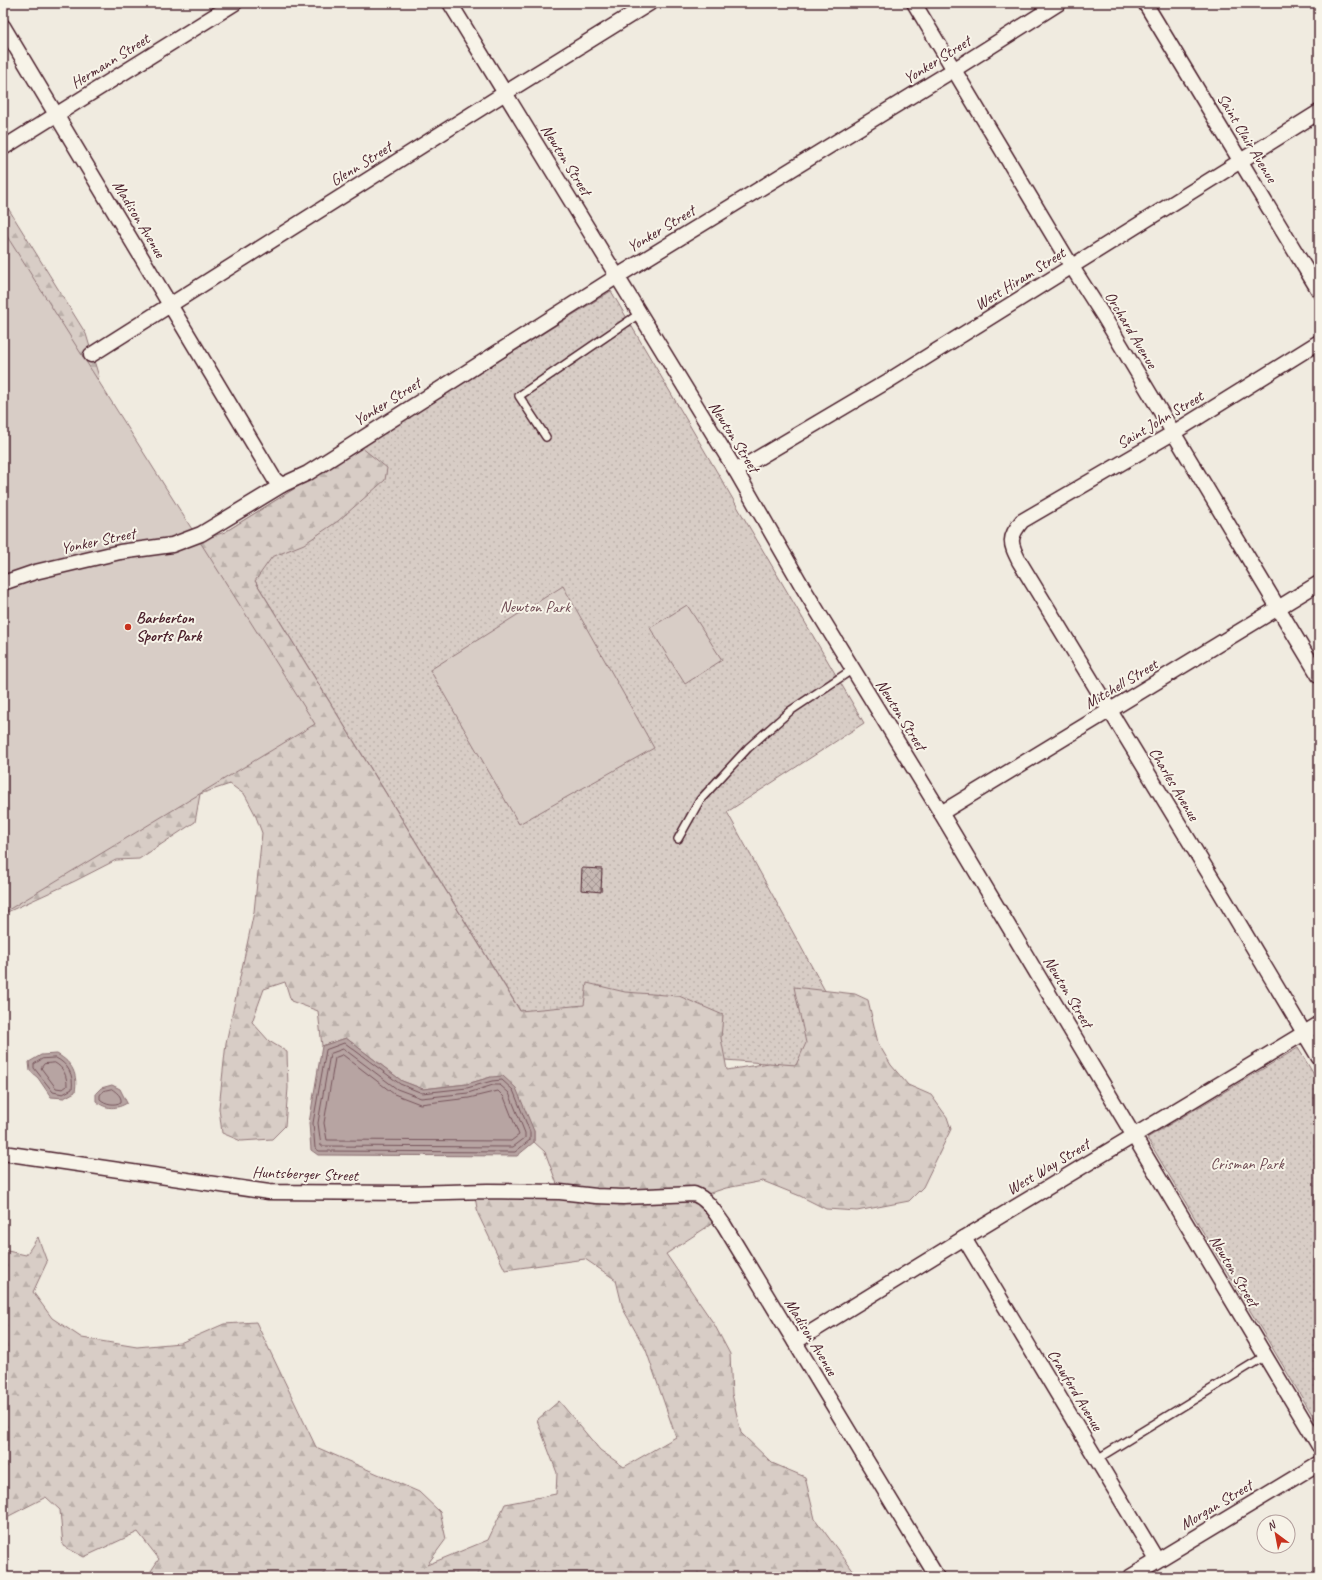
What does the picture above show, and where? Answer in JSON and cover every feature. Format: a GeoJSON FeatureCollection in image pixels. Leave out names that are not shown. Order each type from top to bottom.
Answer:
{"type":"FeatureCollection","features":[{"type":"Feature","properties":{"kind":"street","name":"Hermann Street"},"geometry":{"type":"LineString","coordinates":[[3,148],[235,3]]}},
{"type":"Feature","properties":{"kind":"street","name":"Newton Street"},"geometry":{"type":"LineString","coordinates":[[450,3],[616,277],[736,471],[802,586],[941,813],[1319,1446]]}},
{"type":"Feature","properties":{"kind":"street","name":"Glenn Street"},"geometry":{"type":"LineString","coordinates":[[91,356],[505,93],[650,3]]}},
{"type":"Feature","properties":{"kind":"street","name":"Orchard Avenue"},"geometry":{"type":"LineString","coordinates":[[914,3],[1319,676]]}},
{"type":"Feature","properties":{"kind":"street","name":"Yonker Street"},"geometry":{"type":"LineString","coordinates":[[3,583],[35,572],[120,552],[172,545],[201,534],[282,485],[308,473],[616,277],[955,69],[1059,3]]}},
{"type":"Feature","properties":{"kind":"street","name":"Saint Clair Avenue"},"geometry":{"type":"LineString","coordinates":[[1145,3],[1319,291]]}},
{"type":"Feature","properties":{"kind":"street","name":"Madison Avenue"},"geometry":{"type":"LineString","coordinates":[[3,26],[171,305],[274,480],[282,485]]}},
{"type":"Feature","properties":{"kind":"street","name":"West Hiram Street"},"geometry":{"type":"LineString","coordinates":[[736,471],[888,381],[1319,112]]}},
{"type":"Feature","properties":{"kind":"street","name":"Saint John Street"},"geometry":{"type":"LineString","coordinates":[[1018,525],[1022,521],[1173,433],[1319,342]]}},
{"type":"Feature","properties":{"kind":"street","name":"Charles Avenue"},"geometry":{"type":"LineString","coordinates":[[1018,525],[1014,530],[1011,540],[1012,547],[1019,561],[1216,885],[1319,1058]]}},
{"type":"Feature","properties":{"kind":"street","name":"Mitchell Street"},"geometry":{"type":"LineString","coordinates":[[941,813],[1319,583]]}},
{"type":"Feature","properties":{"kind":"street","name":"West Way Street"},"geometry":{"type":"LineString","coordinates":[[795,1342],[964,1238],[1319,1024]]}},
{"type":"Feature","properties":{"kind":"street","name":"Huntsberger Street"},"geometry":{"type":"LineString","coordinates":[[3,1153],[270,1192],[560,1192],[608,1197]]}},
{"type":"Feature","properties":{"kind":"street","name":"Madison Avenue"},"geometry":{"type":"LineString","coordinates":[[608,1197],[694,1194],[700,1196],[708,1203],[724,1225],[937,1577]]}},
{"type":"Feature","properties":{"kind":"street","name":"Crawford Avenue"},"geometry":{"type":"LineString","coordinates":[[964,1238],[1157,1560]]}},
{"type":"Feature","properties":{"kind":"street","name":"Morgan Street"},"geometry":{"type":"LineString","coordinates":[[1130,1577],[1319,1463]]}},
{"type":"Feature","properties":{"kind":"lane"},"geometry":{"type":"LineString","coordinates":[[546,437],[519,396],[639,314]]}},
{"type":"Feature","properties":{"kind":"lane"},"geometry":{"type":"LineString","coordinates":[[678,839],[700,800],[748,748],[790,711],[853,669]]}},
{"type":"Feature","properties":{"kind":"lane"},"geometry":{"type":"LineString","coordinates":[[1097,1459],[1265,1356]]}},
{"type":"Feature","properties":{"kind":"green space"},"geometry":{"type":"Polygon","coordinates":[[[3,200],[86,334],[99,377],[82,393],[3,289],[3,200]]]}},
{"type":"Feature","properties":{"kind":"green space","name":"Barberton Sports Park"},"geometry":{"type":"Polygon","coordinates":[[[3,230],[315,724],[3,913],[3,230]]]}},
{"type":"Feature","properties":{"kind":"green space","name":"Newton Park"},"geometry":{"type":"Polygon","coordinates":[[[611,291],[864,723],[727,812],[869,1071],[542,1046],[225,532],[611,291]]]}},
{"type":"Feature","properties":{"kind":"green space"},"geometry":{"type":"Polygon","coordinates":[[[361,447],[387,468],[385,480],[338,521],[304,544],[272,557],[255,581],[520,1011],[584,1005],[587,983],[625,992],[679,996],[723,1015],[721,1038],[727,1070],[769,1063],[796,1065],[806,1043],[794,987],[855,994],[868,1000],[878,1043],[891,1065],[908,1085],[931,1095],[947,1117],[951,1129],[923,1187],[909,1201],[857,1211],[826,1209],[800,1196],[763,1181],[726,1188],[701,1196],[719,1219],[666,1254],[714,1324],[730,1354],[732,1394],[741,1433],[772,1463],[805,1477],[815,1519],[857,1576],[860,1577],[147,1577],[159,1559],[138,1532],[84,1557],[63,1546],[60,1510],[46,1497],[3,1519],[3,1250],[26,1255],[38,1237],[47,1262],[33,1292],[52,1318],[82,1338],[137,1347],[180,1343],[224,1324],[256,1322],[316,1447],[419,1492],[440,1512],[446,1539],[427,1565],[488,1540],[505,1504],[556,1494],[557,1473],[537,1420],[559,1401],[600,1450],[624,1467],[676,1437],[646,1350],[623,1309],[616,1280],[585,1259],[505,1270],[478,1214],[474,1191],[560,1192],[545,1152],[534,1142],[534,1131],[491,1077],[467,1084],[423,1089],[402,1081],[346,1038],[322,1046],[318,1011],[291,1001],[285,982],[264,989],[252,1022],[269,1041],[287,1052],[288,1088],[285,1126],[272,1139],[241,1141],[222,1133],[219,1108],[226,1043],[254,912],[262,833],[255,814],[245,795],[230,784],[200,794],[195,822],[139,859],[116,860],[75,881],[3,914],[3,855],[159,554],[225,532],[361,447]]]}},
{"type":"Feature","properties":{"kind":"green space"},"geometry":{"type":"Polygon","coordinates":[[[563,586],[654,748],[519,824],[430,670],[563,586]]]}},
{"type":"Feature","properties":{"kind":"green space"},"geometry":{"type":"Polygon","coordinates":[[[687,605],[722,660],[685,684],[650,628],[687,605]]]}},
{"type":"Feature","properties":{"kind":"green space","name":"Crisman Park"},"geometry":{"type":"Polygon","coordinates":[[[1298,1048],[1319,1083],[1319,1426],[1147,1138],[1298,1048]]]}},
{"type":"Feature","properties":{"kind":"water"},"geometry":{"type":"Polygon","coordinates":[[[346,1038],[402,1081],[423,1089],[467,1084],[491,1077],[503,1076],[516,1088],[534,1131],[534,1142],[517,1156],[318,1155],[311,1150],[309,1123],[322,1046],[346,1038]]]}},
{"type":"Feature","properties":{"kind":"water"},"geometry":{"type":"Polygon","coordinates":[[[57,1054],[71,1065],[76,1080],[75,1092],[64,1098],[51,1097],[38,1078],[30,1071],[29,1062],[41,1055],[57,1054]]]}},
{"type":"Feature","properties":{"kind":"water"},"geometry":{"type":"Polygon","coordinates":[[[112,1085],[120,1089],[127,1103],[112,1108],[104,1106],[96,1101],[96,1093],[101,1088],[112,1085]]]}},
{"type":"Feature","properties":{"kind":"building"},"geometry":{"type":"Polygon","coordinates":[[[582,868],[602,869],[601,892],[581,890],[582,868]]]}},
{"type":"Feature","properties":{"kind":"place","name":"Barberton Sports Park"},"geometry":{"type":"Point","coordinates":[128,627]}}]}
